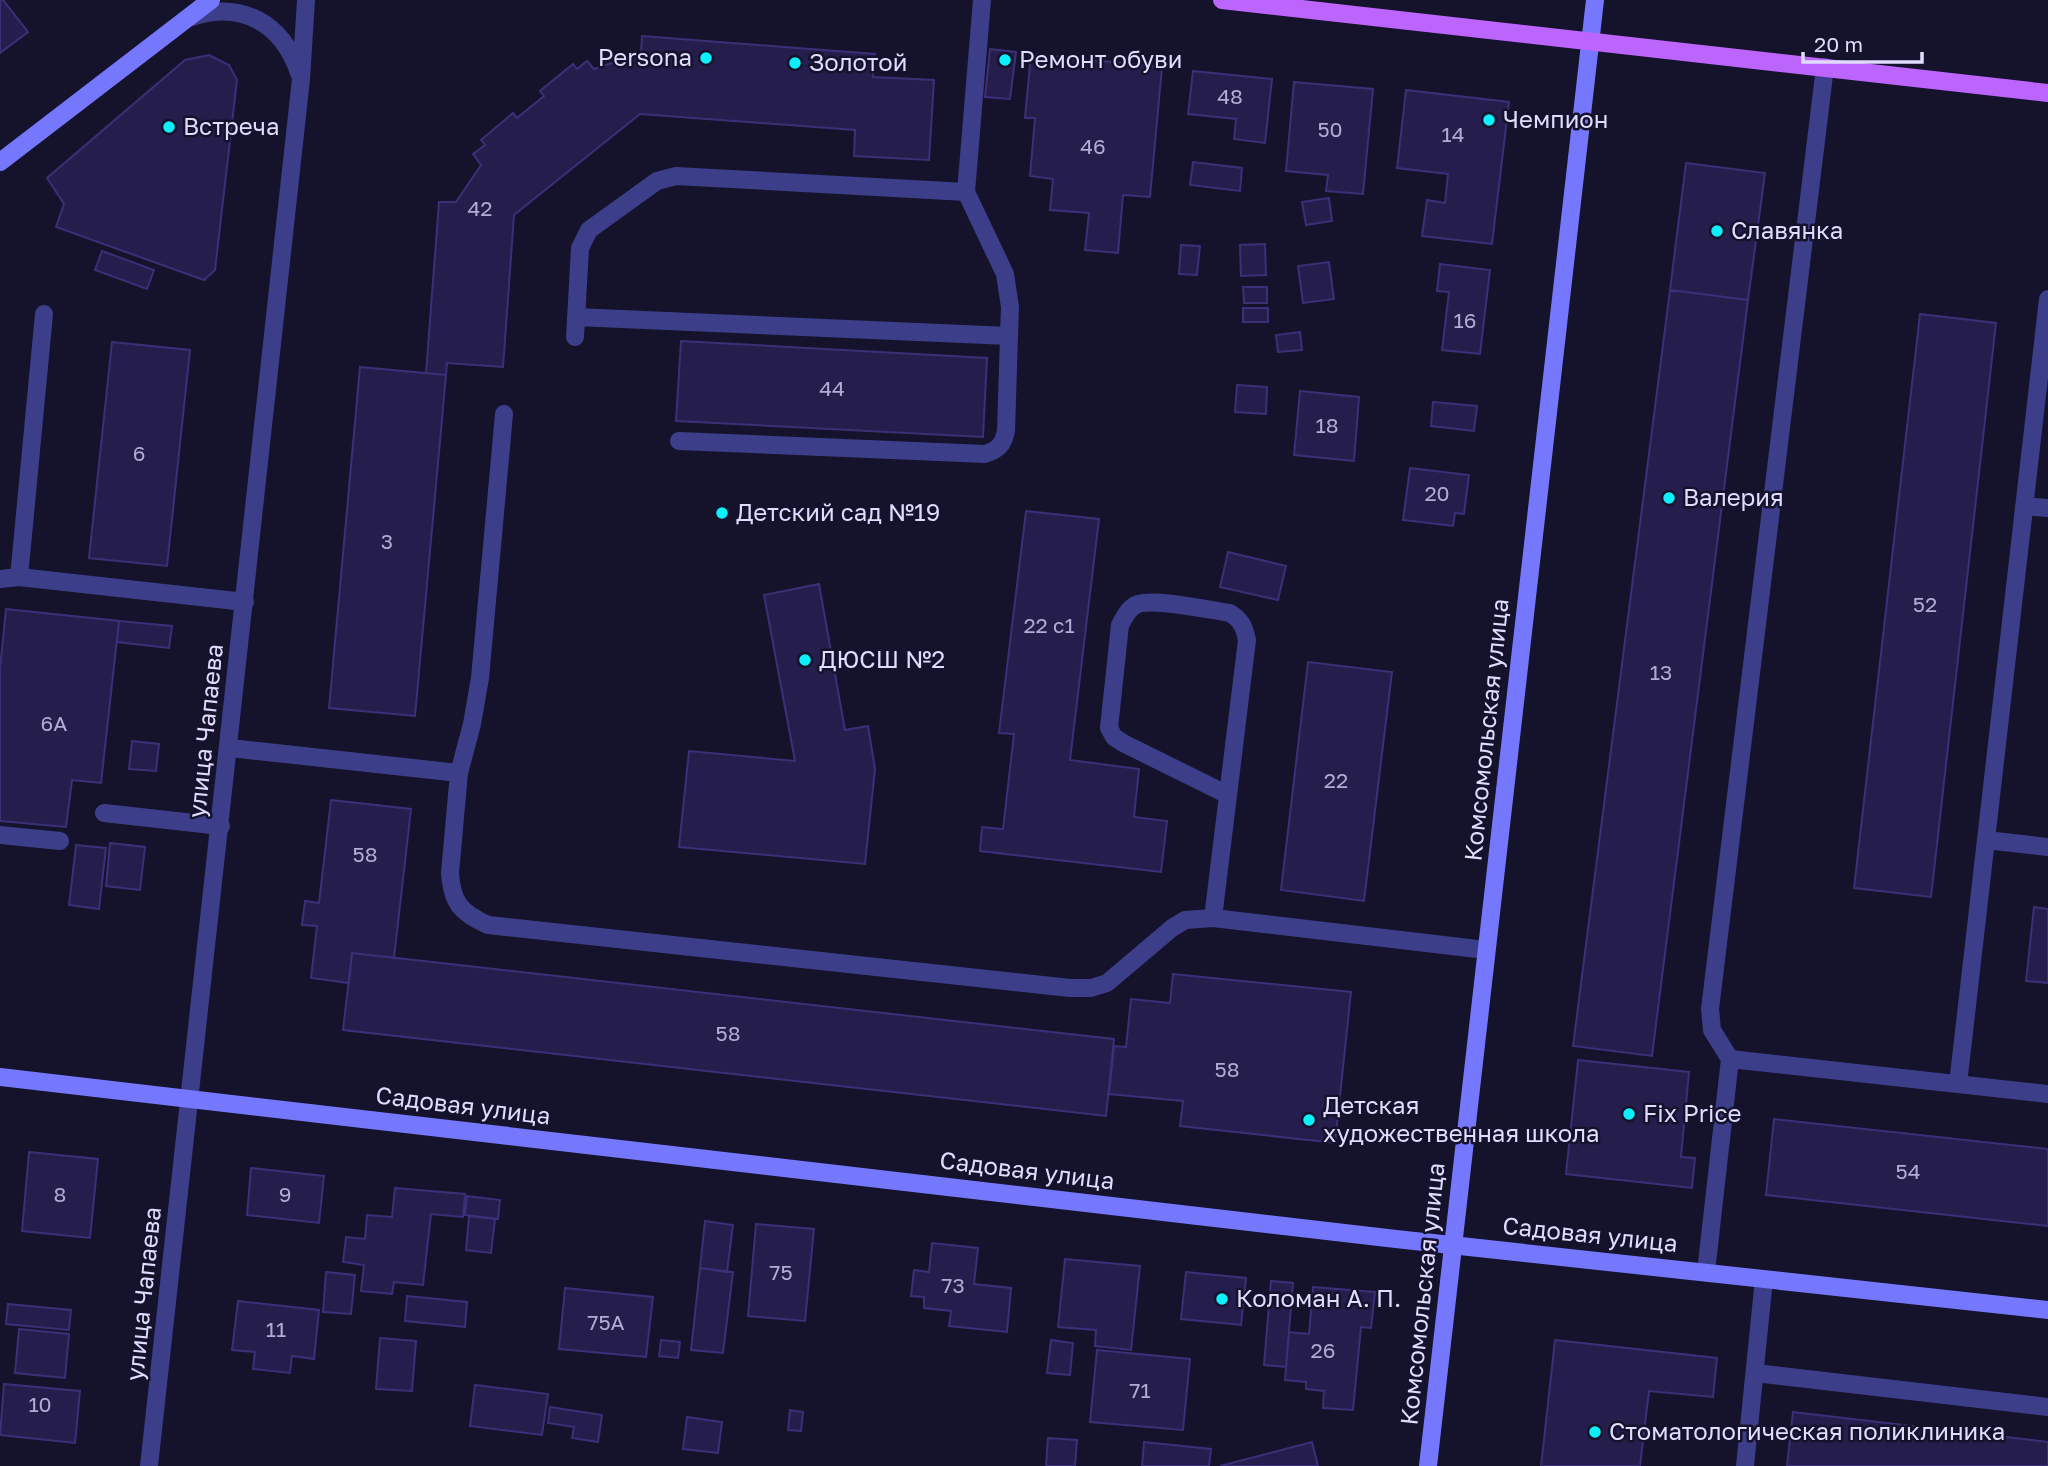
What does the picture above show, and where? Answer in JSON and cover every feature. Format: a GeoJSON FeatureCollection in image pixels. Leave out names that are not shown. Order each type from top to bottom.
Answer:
{"type":"FeatureCollection","features":[{"type":"Feature","properties":{"kind":"main road"},"geometry":{"type":"LineString","coordinates":[[1222,0],[2048,93]]}},
{"type":"Feature","properties":{"kind":"street"},"geometry":{"type":"LineString","coordinates":[[0,162],[211,0]]}},
{"type":"Feature","properties":{"kind":"street","name":"улица Чапаева"},"geometry":{"type":"LineString","coordinates":[[149,1466],[230,748],[301,79],[306,0]]}},
{"type":"Feature","properties":{"kind":"street"},"geometry":{"type":"LineString","coordinates":[[679,441],[985,454],[996,451],[1004,442],[1010,336],[1010,307],[1005,274],[965,192],[982,0]]}},
{"type":"Feature","properties":{"kind":"street","name":"Комсомольская улица"},"geometry":{"type":"LineString","coordinates":[[1428,1466],[1595,0]]}},
{"type":"Feature","properties":{"kind":"street"},"geometry":{"type":"LineString","coordinates":[[185,20],[204,11],[216,9],[229,9],[257,17],[268,23],[285,42],[301,79]]}},
{"type":"Feature","properties":{"kind":"street"},"geometry":{"type":"LineString","coordinates":[[1706,1272],[1730,1059],[1712,1030],[1710,1009],[1825,67]]}},
{"type":"Feature","properties":{"kind":"street"},"geometry":{"type":"LineString","coordinates":[[575,337],[580,248],[589,230],[657,181],[676,176],[965,192]]}},
{"type":"Feature","properties":{"kind":"street"},"geometry":{"type":"LineString","coordinates":[[1958,1084],[2048,299]]}},
{"type":"Feature","properties":{"kind":"street"},"geometry":{"type":"LineString","coordinates":[[19,577],[44,314]]}},
{"type":"Feature","properties":{"kind":"street"},"geometry":{"type":"LineString","coordinates":[[576,317],[1010,336]]}},
{"type":"Feature","properties":{"kind":"street"},"geometry":{"type":"LineString","coordinates":[[505,414],[480,678],[472,724],[458,773],[450,873],[451,888],[458,905],[472,917],[488,925],[1070,988],[1091,988],[1107,983],[1185,920],[1213,918],[1486,950]]}},
{"type":"Feature","properties":{"kind":"street"},"geometry":{"type":"LineString","coordinates":[[2024,506],[2048,508]]}},
{"type":"Feature","properties":{"kind":"street"},"geometry":{"type":"LineString","coordinates":[[0,579],[19,577],[245,602]]}},
{"type":"Feature","properties":{"kind":"street"},"geometry":{"type":"LineString","coordinates":[[1213,918],[1247,640],[1245,629],[1240,619],[1230,613],[1151,602],[1137,604],[1126,612],[1120,625],[1109,728],[1114,737],[1123,743],[1228,795]]}},
{"type":"Feature","properties":{"kind":"street"},"geometry":{"type":"LineString","coordinates":[[230,748],[458,773]]}},
{"type":"Feature","properties":{"kind":"street"},"geometry":{"type":"LineString","coordinates":[[104,813],[221,826]]}},
{"type":"Feature","properties":{"kind":"street"},"geometry":{"type":"LineString","coordinates":[[0,835],[60,841]]}},
{"type":"Feature","properties":{"kind":"street"},"geometry":{"type":"LineString","coordinates":[[1986,840],[2048,847]]}},
{"type":"Feature","properties":{"kind":"street"},"geometry":{"type":"LineString","coordinates":[[1730,1059],[2048,1094]]}},
{"type":"Feature","properties":{"kind":"street","name":"Садовая улица"},"geometry":{"type":"LineString","coordinates":[[0,1077],[2048,1310]]}},
{"type":"Feature","properties":{"kind":"street"},"geometry":{"type":"LineString","coordinates":[[1745,1466],[1764,1279]]}},
{"type":"Feature","properties":{"kind":"street"},"geometry":{"type":"LineString","coordinates":[[1755,1373],[2048,1406]]}},
{"type":"Feature","properties":{"kind":"building"},"geometry":{"type":"Polygon","coordinates":[[[0,0],[3,0],[28,32],[0,53],[0,0]]]}},
{"type":"Feature","properties":{"kind":"building"},"geometry":{"type":"Polygon","coordinates":[[[642,36],[875,54],[873,77],[934,80],[929,160],[854,156],[855,130],[640,114],[514,215],[503,367],[447,363],[446,375],[426,373],[439,202],[456,202],[481,165],[473,154],[485,145],[481,140],[513,113],[517,118],[544,96],[540,91],[573,64],[577,69],[587,61],[594,69],[641,53],[642,36]]]}},
{"type":"Feature","properties":{"kind":"building"},"geometry":{"type":"Polygon","coordinates":[[[990,49],[1016,52],[1010,99],[985,97],[990,49]]]}},
{"type":"Feature","properties":{"kind":"building"},"geometry":{"type":"Polygon","coordinates":[[[1031,54],[1162,67],[1150,197],[1123,195],[1118,253],[1085,250],[1089,213],[1050,210],[1053,179],[1030,176],[1035,118],[1025,118],[1031,54]]]}},
{"type":"Feature","properties":{"kind":"building","name":"Встреча"},"geometry":{"type":"Polygon","coordinates":[[[209,55],[229,65],[237,80],[215,270],[204,280],[56,227],[64,204],[47,178],[185,60],[209,55]]]}},
{"type":"Feature","properties":{"kind":"building"},"geometry":{"type":"Polygon","coordinates":[[[1193,71],[1272,79],[1265,143],[1234,139],[1236,119],[1188,114],[1193,71]]]}},
{"type":"Feature","properties":{"kind":"building"},"geometry":{"type":"Polygon","coordinates":[[[1294,82],[1373,89],[1363,194],[1326,191],[1328,175],[1286,171],[1294,82]]]}},
{"type":"Feature","properties":{"kind":"building"},"geometry":{"type":"Polygon","coordinates":[[[1406,90],[1509,102],[1492,244],[1422,236],[1427,200],[1445,203],[1448,174],[1397,168],[1406,90]]]}},
{"type":"Feature","properties":{"kind":"building"},"geometry":{"type":"Polygon","coordinates":[[[1193,162],[1242,168],[1240,191],[1190,185],[1193,162]]]}},
{"type":"Feature","properties":{"kind":"building","name":"Славянка"},"geometry":{"type":"Polygon","coordinates":[[[1686,163],[1765,173],[1748,300],[1670,290],[1686,163]]]}},
{"type":"Feature","properties":{"kind":"building"},"geometry":{"type":"Polygon","coordinates":[[[1329,198],[1332,221],[1306,225],[1302,202],[1329,198]]]}},
{"type":"Feature","properties":{"kind":"building"},"geometry":{"type":"Polygon","coordinates":[[[1265,244],[1266,275],[1241,276],[1240,245],[1265,244]]]}},
{"type":"Feature","properties":{"kind":"building"},"geometry":{"type":"Polygon","coordinates":[[[1181,245],[1200,246],[1197,275],[1179,274],[1181,245]]]}},
{"type":"Feature","properties":{"kind":"building"},"geometry":{"type":"Polygon","coordinates":[[[102,251],[154,270],[147,289],[95,270],[102,251]]]}},
{"type":"Feature","properties":{"kind":"building"},"geometry":{"type":"Polygon","coordinates":[[[1329,262],[1334,299],[1303,303],[1298,266],[1329,262]]]}},
{"type":"Feature","properties":{"kind":"building"},"geometry":{"type":"Polygon","coordinates":[[[1440,264],[1490,270],[1480,354],[1442,350],[1449,292],[1437,291],[1440,264]]]}},
{"type":"Feature","properties":{"kind":"building"},"geometry":{"type":"Polygon","coordinates":[[[1243,287],[1267,287],[1267,303],[1244,303],[1243,287]]]}},
{"type":"Feature","properties":{"kind":"building"},"geometry":{"type":"Polygon","coordinates":[[[1670,290],[1748,300],[1652,1056],[1573,1046],[1670,290]]]}},
{"type":"Feature","properties":{"kind":"building"},"geometry":{"type":"Polygon","coordinates":[[[1243,308],[1268,308],[1268,322],[1243,322],[1243,308]]]}},
{"type":"Feature","properties":{"kind":"building"},"geometry":{"type":"Polygon","coordinates":[[[1920,314],[1996,323],[1931,897],[1854,888],[1920,314]]]}},
{"type":"Feature","properties":{"kind":"building"},"geometry":{"type":"Polygon","coordinates":[[[1300,332],[1302,350],[1278,352],[1276,335],[1300,332]]]}},
{"type":"Feature","properties":{"kind":"building"},"geometry":{"type":"Polygon","coordinates":[[[681,341],[987,358],[983,437],[676,421],[681,341]]]}},
{"type":"Feature","properties":{"kind":"building"},"geometry":{"type":"Polygon","coordinates":[[[112,342],[190,350],[167,566],[89,558],[112,342]]]}},
{"type":"Feature","properties":{"kind":"building"},"geometry":{"type":"Polygon","coordinates":[[[360,367],[446,375],[415,716],[329,708],[360,367]]]}},
{"type":"Feature","properties":{"kind":"building"},"geometry":{"type":"Polygon","coordinates":[[[1237,385],[1267,387],[1266,414],[1235,412],[1237,385]]]}},
{"type":"Feature","properties":{"kind":"building"},"geometry":{"type":"Polygon","coordinates":[[[1300,391],[1359,397],[1354,461],[1294,455],[1300,391]]]}},
{"type":"Feature","properties":{"kind":"building"},"geometry":{"type":"Polygon","coordinates":[[[1433,402],[1477,406],[1474,431],[1431,426],[1433,402]]]}},
{"type":"Feature","properties":{"kind":"building"},"geometry":{"type":"Polygon","coordinates":[[[1410,468],[1469,475],[1464,514],[1455,513],[1453,526],[1403,520],[1410,468]]]}},
{"type":"Feature","properties":{"kind":"building"},"geometry":{"type":"Polygon","coordinates":[[[1026,511],[1099,519],[1070,760],[1139,769],[1134,817],[1167,821],[1161,872],[980,851],[982,827],[1003,829],[1014,734],[999,733],[1026,511]]]}},
{"type":"Feature","properties":{"kind":"building"},"geometry":{"type":"Polygon","coordinates":[[[1228,552],[1286,566],[1278,600],[1220,587],[1228,552]]]}},
{"type":"Feature","properties":{"kind":"building","name":"ДЮСШ №2"},"geometry":{"type":"Polygon","coordinates":[[[819,584],[845,730],[868,726],[875,769],[865,864],[679,847],[689,751],[795,761],[764,595],[819,584]]]}},
{"type":"Feature","properties":{"kind":"building"},"geometry":{"type":"Polygon","coordinates":[[[6,609],[119,621],[101,783],[72,780],[66,827],[0,821],[0,669],[6,609]]]}},
{"type":"Feature","properties":{"kind":"building"},"geometry":{"type":"Polygon","coordinates":[[[119,621],[172,626],[169,648],[117,642],[119,621]]]}},
{"type":"Feature","properties":{"kind":"building"},"geometry":{"type":"Polygon","coordinates":[[[1308,662],[1392,672],[1364,901],[1281,890],[1308,662]]]}},
{"type":"Feature","properties":{"kind":"building"},"geometry":{"type":"Polygon","coordinates":[[[132,741],[159,744],[156,771],[129,769],[132,741]]]}},
{"type":"Feature","properties":{"kind":"building"},"geometry":{"type":"Polygon","coordinates":[[[331,800],[411,809],[394,958],[352,953],[349,983],[311,978],[317,926],[302,925],[305,901],[319,903],[331,800]]]}},
{"type":"Feature","properties":{"kind":"building"},"geometry":{"type":"Polygon","coordinates":[[[110,843],[145,847],[140,890],[106,886],[110,843]]]}},
{"type":"Feature","properties":{"kind":"building"},"geometry":{"type":"Polygon","coordinates":[[[76,845],[106,848],[99,909],[69,905],[76,845]]]}},
{"type":"Feature","properties":{"kind":"building"},"geometry":{"type":"Polygon","coordinates":[[[2034,907],[2048,909],[2048,983],[2026,981],[2034,907]]]}},
{"type":"Feature","properties":{"kind":"building"},"geometry":{"type":"Polygon","coordinates":[[[352,953],[1114,1039],[1106,1116],[343,1030],[352,953]]]}},
{"type":"Feature","properties":{"kind":"building"},"geometry":{"type":"Polygon","coordinates":[[[1173,974],[1351,992],[1335,1143],[1180,1126],[1183,1101],[1109,1094],[1114,1046],[1126,1047],[1131,999],[1170,1003],[1173,974]]]}},
{"type":"Feature","properties":{"kind":"building","name":"Fix Price"},"geometry":{"type":"Polygon","coordinates":[[[1578,1060],[1689,1072],[1681,1157],[1695,1158],[1692,1188],[1566,1174],[1578,1060]]]}},
{"type":"Feature","properties":{"kind":"building"},"geometry":{"type":"Polygon","coordinates":[[[1774,1119],[2048,1149],[2048,1226],[1766,1195],[1774,1119]]]}},
{"type":"Feature","properties":{"kind":"building"},"geometry":{"type":"Polygon","coordinates":[[[29,1152],[98,1159],[90,1238],[22,1231],[29,1152]]]}},
{"type":"Feature","properties":{"kind":"building"},"geometry":{"type":"Polygon","coordinates":[[[251,1168],[324,1176],[319,1223],[247,1215],[251,1168]]]}},
{"type":"Feature","properties":{"kind":"building"},"geometry":{"type":"Polygon","coordinates":[[[395,1188],[465,1194],[463,1217],[431,1214],[423,1285],[394,1282],[392,1294],[361,1291],[364,1265],[343,1262],[346,1237],[365,1239],[367,1215],[392,1217],[395,1188]]]}},
{"type":"Feature","properties":{"kind":"building"},"geometry":{"type":"Polygon","coordinates":[[[467,1196],[500,1200],[498,1219],[465,1215],[467,1196]]]}},
{"type":"Feature","properties":{"kind":"building"},"geometry":{"type":"Polygon","coordinates":[[[469,1216],[495,1219],[491,1253],[466,1250],[469,1216]]]}},
{"type":"Feature","properties":{"kind":"building"},"geometry":{"type":"Polygon","coordinates":[[[705,1221],[733,1225],[727,1272],[700,1268],[705,1221]]]}},
{"type":"Feature","properties":{"kind":"building"},"geometry":{"type":"Polygon","coordinates":[[[756,1224],[814,1229],[805,1321],[748,1316],[756,1224]]]}},
{"type":"Feature","properties":{"kind":"building"},"geometry":{"type":"Polygon","coordinates":[[[932,1243],[978,1248],[974,1284],[1011,1288],[1007,1332],[949,1326],[951,1311],[924,1308],[924,1297],[911,1296],[914,1270],[929,1272],[932,1243]]]}},
{"type":"Feature","properties":{"kind":"building"},"geometry":{"type":"Polygon","coordinates":[[[1065,1259],[1140,1266],[1131,1350],[1095,1346],[1096,1330],[1058,1327],[1065,1259]]]}},
{"type":"Feature","properties":{"kind":"building"},"geometry":{"type":"Polygon","coordinates":[[[700,1268],[733,1272],[723,1353],[691,1350],[700,1268]]]}},
{"type":"Feature","properties":{"kind":"building"},"geometry":{"type":"Polygon","coordinates":[[[326,1272],[355,1275],[351,1314],[323,1312],[326,1272]]]}},
{"type":"Feature","properties":{"kind":"building"},"geometry":{"type":"Polygon","coordinates":[[[1186,1272],[1246,1278],[1241,1325],[1181,1319],[1186,1272]]]}},
{"type":"Feature","properties":{"kind":"building"},"geometry":{"type":"Polygon","coordinates":[[[1271,1281],[1293,1283],[1286,1367],[1264,1365],[1271,1281]]]}},
{"type":"Feature","properties":{"kind":"building"},"geometry":{"type":"Polygon","coordinates":[[[1313,1287],[1375,1292],[1371,1328],[1361,1327],[1353,1410],[1323,1408],[1324,1391],[1306,1389],[1306,1382],[1285,1380],[1289,1332],[1309,1334],[1313,1287]]]}},
{"type":"Feature","properties":{"kind":"building"},"geometry":{"type":"Polygon","coordinates":[[[565,1288],[653,1297],[646,1357],[559,1349],[565,1288]]]}},
{"type":"Feature","properties":{"kind":"building"},"geometry":{"type":"Polygon","coordinates":[[[407,1296],[467,1302],[465,1327],[405,1321],[407,1296]]]}},
{"type":"Feature","properties":{"kind":"building"},"geometry":{"type":"Polygon","coordinates":[[[238,1301],[319,1310],[314,1359],[292,1356],[290,1373],[253,1369],[255,1352],[232,1350],[238,1301]]]}},
{"type":"Feature","properties":{"kind":"building"},"geometry":{"type":"Polygon","coordinates":[[[8,1304],[71,1310],[69,1330],[6,1324],[8,1304]]]}},
{"type":"Feature","properties":{"kind":"building"},"geometry":{"type":"Polygon","coordinates":[[[19,1329],[69,1334],[65,1378],[15,1373],[19,1329]]]}},
{"type":"Feature","properties":{"kind":"building"},"geometry":{"type":"Polygon","coordinates":[[[380,1338],[416,1341],[412,1391],[376,1389],[380,1338]]]}},
{"type":"Feature","properties":{"kind":"building"},"geometry":{"type":"Polygon","coordinates":[[[661,1340],[680,1342],[678,1358],[659,1356],[661,1340]]]}},
{"type":"Feature","properties":{"kind":"building"},"geometry":{"type":"Polygon","coordinates":[[[1051,1340],[1073,1343],[1070,1375],[1047,1373],[1051,1340]]]}},
{"type":"Feature","properties":{"kind":"building","name":"Стоматологическая поликлиника"},"geometry":{"type":"Polygon","coordinates":[[[1555,1340],[1717,1358],[1713,1397],[1649,1391],[1640,1466],[1541,1466],[1555,1340]]]}},
{"type":"Feature","properties":{"kind":"building"},"geometry":{"type":"Polygon","coordinates":[[[1097,1350],[1190,1359],[1183,1430],[1090,1422],[1097,1350]]]}},
{"type":"Feature","properties":{"kind":"building"},"geometry":{"type":"Polygon","coordinates":[[[4,1384],[80,1391],[75,1443],[0,1435],[4,1384]]]}},
{"type":"Feature","properties":{"kind":"building"},"geometry":{"type":"Polygon","coordinates":[[[475,1385],[548,1394],[542,1435],[470,1426],[475,1385]]]}},
{"type":"Feature","properties":{"kind":"building"},"geometry":{"type":"Polygon","coordinates":[[[550,1407],[602,1415],[598,1442],[572,1438],[574,1427],[548,1423],[550,1407]]]}},
{"type":"Feature","properties":{"kind":"building"},"geometry":{"type":"Polygon","coordinates":[[[790,1410],[803,1412],[801,1431],[788,1430],[790,1410]]]}},
{"type":"Feature","properties":{"kind":"building"},"geometry":{"type":"Polygon","coordinates":[[[1793,1412],[2048,1442],[2048,1466],[1787,1466],[1793,1412]]]}},
{"type":"Feature","properties":{"kind":"building"},"geometry":{"type":"Polygon","coordinates":[[[687,1417],[722,1422],[718,1453],[683,1449],[687,1417]]]}},
{"type":"Feature","properties":{"kind":"building"},"geometry":{"type":"Polygon","coordinates":[[[1048,1438],[1077,1440],[1075,1466],[1046,1466],[1048,1438]]]}},
{"type":"Feature","properties":{"kind":"building"},"geometry":{"type":"Polygon","coordinates":[[[1144,1442],[1211,1449],[1209,1466],[1142,1466],[1144,1442]]]}},
{"type":"Feature","properties":{"kind":"building"},"geometry":{"type":"Polygon","coordinates":[[[1312,1442],[1318,1466],[1220,1466],[1312,1442]]]}},
{"type":"Feature","properties":{"kind":"place","name":"Persona"},"geometry":{"type":"Point","coordinates":[706,58]}},
{"type":"Feature","properties":{"kind":"place","name":"Ремонт обуви"},"geometry":{"type":"Point","coordinates":[1005,60]}},
{"type":"Feature","properties":{"kind":"place","name":"Золотой"},"geometry":{"type":"Point","coordinates":[795,63]}},
{"type":"Feature","properties":{"kind":"place","name":"Чемпион"},"geometry":{"type":"Point","coordinates":[1489,120]}},
{"type":"Feature","properties":{"kind":"place","name":"Встреча"},"geometry":{"type":"Point","coordinates":[169,127]}},
{"type":"Feature","properties":{"kind":"place","name":"Славянка"},"geometry":{"type":"Point","coordinates":[1717,231]}},
{"type":"Feature","properties":{"kind":"place","name":"Валерия"},"geometry":{"type":"Point","coordinates":[1669,498]}},
{"type":"Feature","properties":{"kind":"place","name":"Детский сад №19"},"geometry":{"type":"Point","coordinates":[722,513]}},
{"type":"Feature","properties":{"kind":"place","name":"ДЮСШ №2"},"geometry":{"type":"Point","coordinates":[805,660]}},
{"type":"Feature","properties":{"kind":"place","name":"Fix Price"},"geometry":{"type":"Point","coordinates":[1629,1114]}},
{"type":"Feature","properties":{"kind":"place","name":"Детская художественная школа"},"geometry":{"type":"Point","coordinates":[1309,1120]}},
{"type":"Feature","properties":{"kind":"place","name":"Коломан А. П."},"geometry":{"type":"Point","coordinates":[1222,1299]}},
{"type":"Feature","properties":{"kind":"place","name":"Стоматологическая поликлиника"},"geometry":{"type":"Point","coordinates":[1595,1432]}}]}
